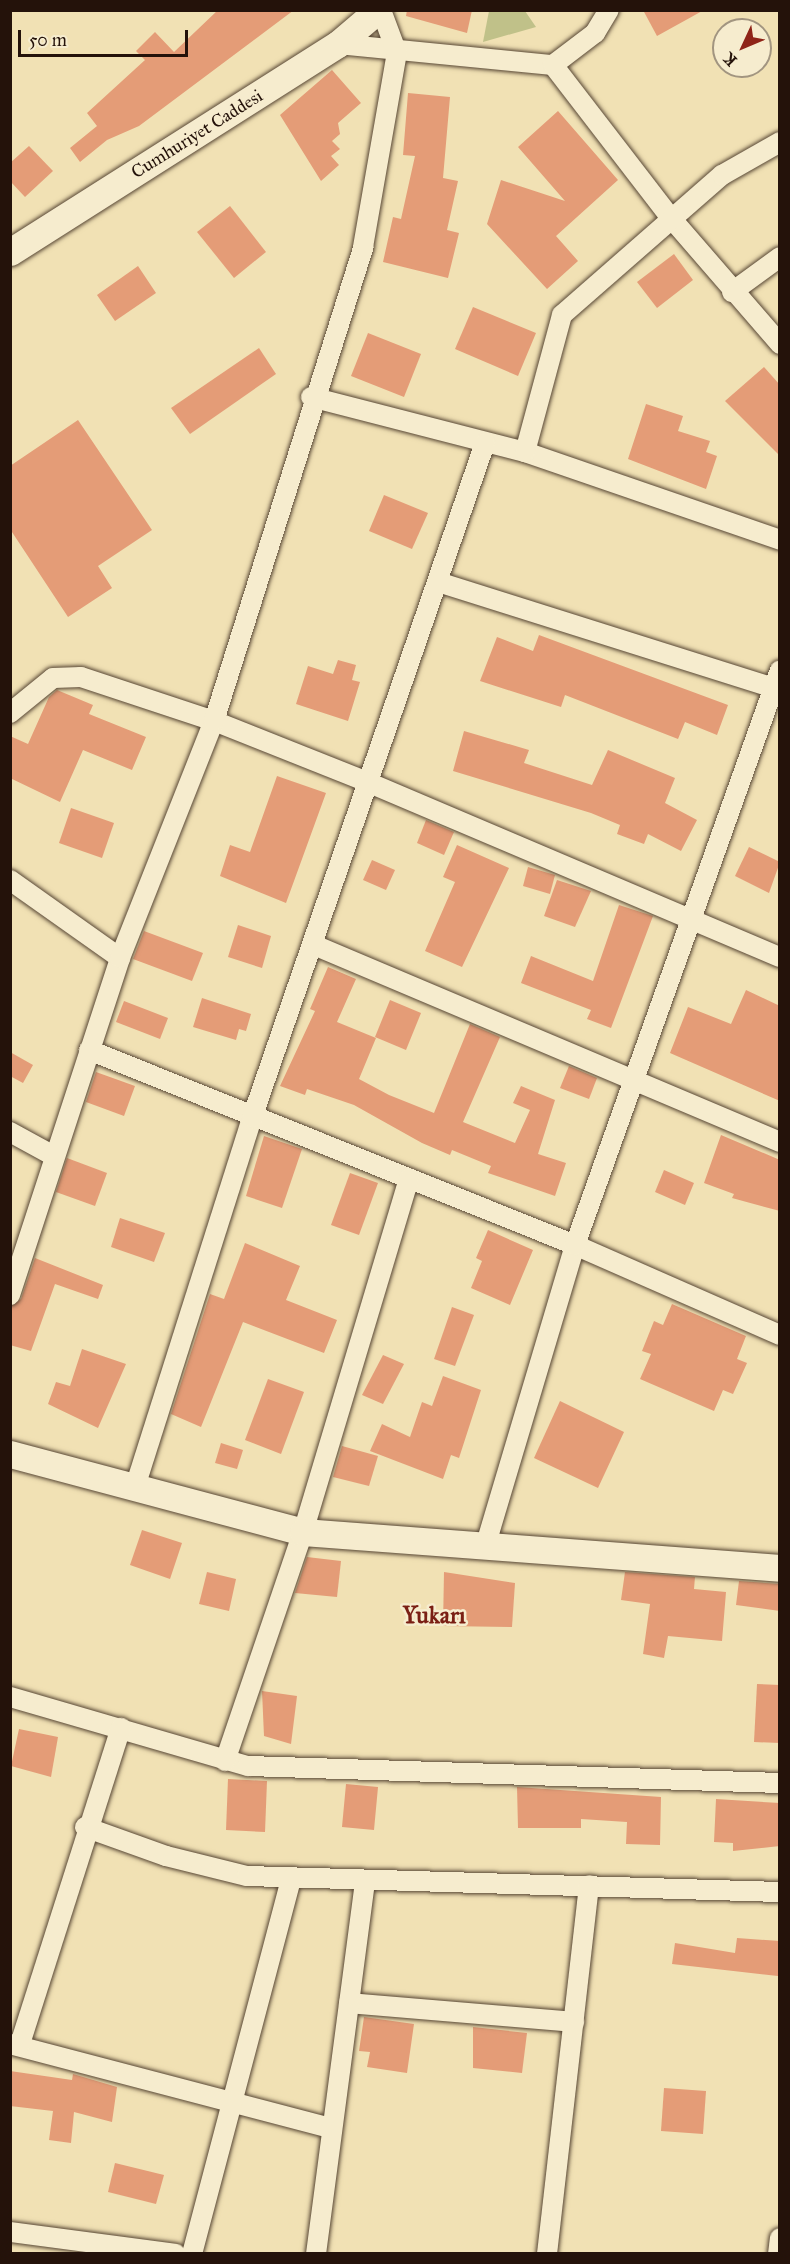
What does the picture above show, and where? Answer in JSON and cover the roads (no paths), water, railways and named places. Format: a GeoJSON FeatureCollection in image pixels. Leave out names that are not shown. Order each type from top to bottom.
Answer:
{"type":"FeatureCollection","features":[{"type":"Feature","properties":{"kind":"street","name":"Cumhuriyet Caddesi"},"geometry":{"type":"LineString","coordinates":[[10,252],[338,44],[380,10]]}},
{"type":"Feature","properties":{"kind":"street"},"geometry":{"type":"LineString","coordinates":[[10,1295],[120,958],[214,721],[311,397],[363,247],[397,53],[380,10]]}},
{"type":"Feature","properties":{"kind":"street"},"geometry":{"type":"LineString","coordinates":[[553,65],[596,33],[609,10]]}},
{"type":"Feature","properties":{"kind":"street"},"geometry":{"type":"LineString","coordinates":[[338,44],[397,53],[514,58],[553,65],[671,218],[732,292],[780,344]]}},
{"type":"Feature","properties":{"kind":"street"},"geometry":{"type":"LineString","coordinates":[[525,452],[562,315],[722,175],[780,142]]}},
{"type":"Feature","properties":{"kind":"street"},"geometry":{"type":"LineString","coordinates":[[732,292],[780,257]]}},
{"type":"Feature","properties":{"kind":"street"},"geometry":{"type":"LineString","coordinates":[[311,397],[525,452],[780,540]]}},
{"type":"Feature","properties":{"kind":"street"},"geometry":{"type":"LineString","coordinates":[[135,1487],[252,1118],[372,784],[485,443]]}},
{"type":"Feature","properties":{"kind":"street"},"geometry":{"type":"LineString","coordinates":[[438,582],[778,682],[575,1245],[485,1546]]}},
{"type":"Feature","properties":{"kind":"street"},"geometry":{"type":"LineString","coordinates":[[10,713],[39,686],[67,676],[214,721],[372,784],[690,923],[780,957]]}},
{"type":"Feature","properties":{"kind":"street"},"geometry":{"type":"LineString","coordinates":[[10,880],[120,958]]}},
{"type":"Feature","properties":{"kind":"street"},"geometry":{"type":"LineString","coordinates":[[314,945],[780,1142]]}},
{"type":"Feature","properties":{"kind":"street"},"geometry":{"type":"LineString","coordinates":[[89,1050],[252,1118],[575,1245],[780,1335]]}},
{"type":"Feature","properties":{"kind":"street"},"geometry":{"type":"LineString","coordinates":[[10,1132],[54,1156]]}},
{"type":"Feature","properties":{"kind":"street"},"geometry":{"type":"LineString","coordinates":[[225,1761],[303,1532],[409,1179]]}},
{"type":"Feature","properties":{"kind":"street"},"geometry":{"type":"LineString","coordinates":[[10,1454],[303,1532],[780,1568]]}},
{"type":"Feature","properties":{"kind":"street"},"geometry":{"type":"LineString","coordinates":[[10,1697],[121,1728],[225,1761],[278,1769],[780,1783]]}},
{"type":"Feature","properties":{"kind":"street"},"geometry":{"type":"LineString","coordinates":[[121,1728],[85,1827],[15,2044],[232,2104],[331,2128]]}},
{"type":"Feature","properties":{"kind":"street"},"geometry":{"type":"LineString","coordinates":[[85,1827],[210,1869],[291,1879],[589,1885],[780,1892]]}},
{"type":"Feature","properties":{"kind":"street"},"geometry":{"type":"LineString","coordinates":[[192,2253],[291,1879]]}},
{"type":"Feature","properties":{"kind":"street"},"geometry":{"type":"LineString","coordinates":[[316,2253],[365,1882]]}},
{"type":"Feature","properties":{"kind":"street"},"geometry":{"type":"LineString","coordinates":[[547,2253],[589,1885]]}},
{"type":"Feature","properties":{"kind":"street"},"geometry":{"type":"LineString","coordinates":[[349,2003],[574,2022]]}},
{"type":"Feature","properties":{"kind":"street"},"geometry":{"type":"LineString","coordinates":[[10,2232],[176,2253]]}},
{"type":"Feature","properties":{"kind":"street"},"geometry":{"type":"LineString","coordinates":[[778,2253],[779,2240]]}},
{"type":"Feature","properties":{"kind":"district","name":"Yukarı"},"geometry":{"type":"Point","coordinates":[434,1616]}}]}
